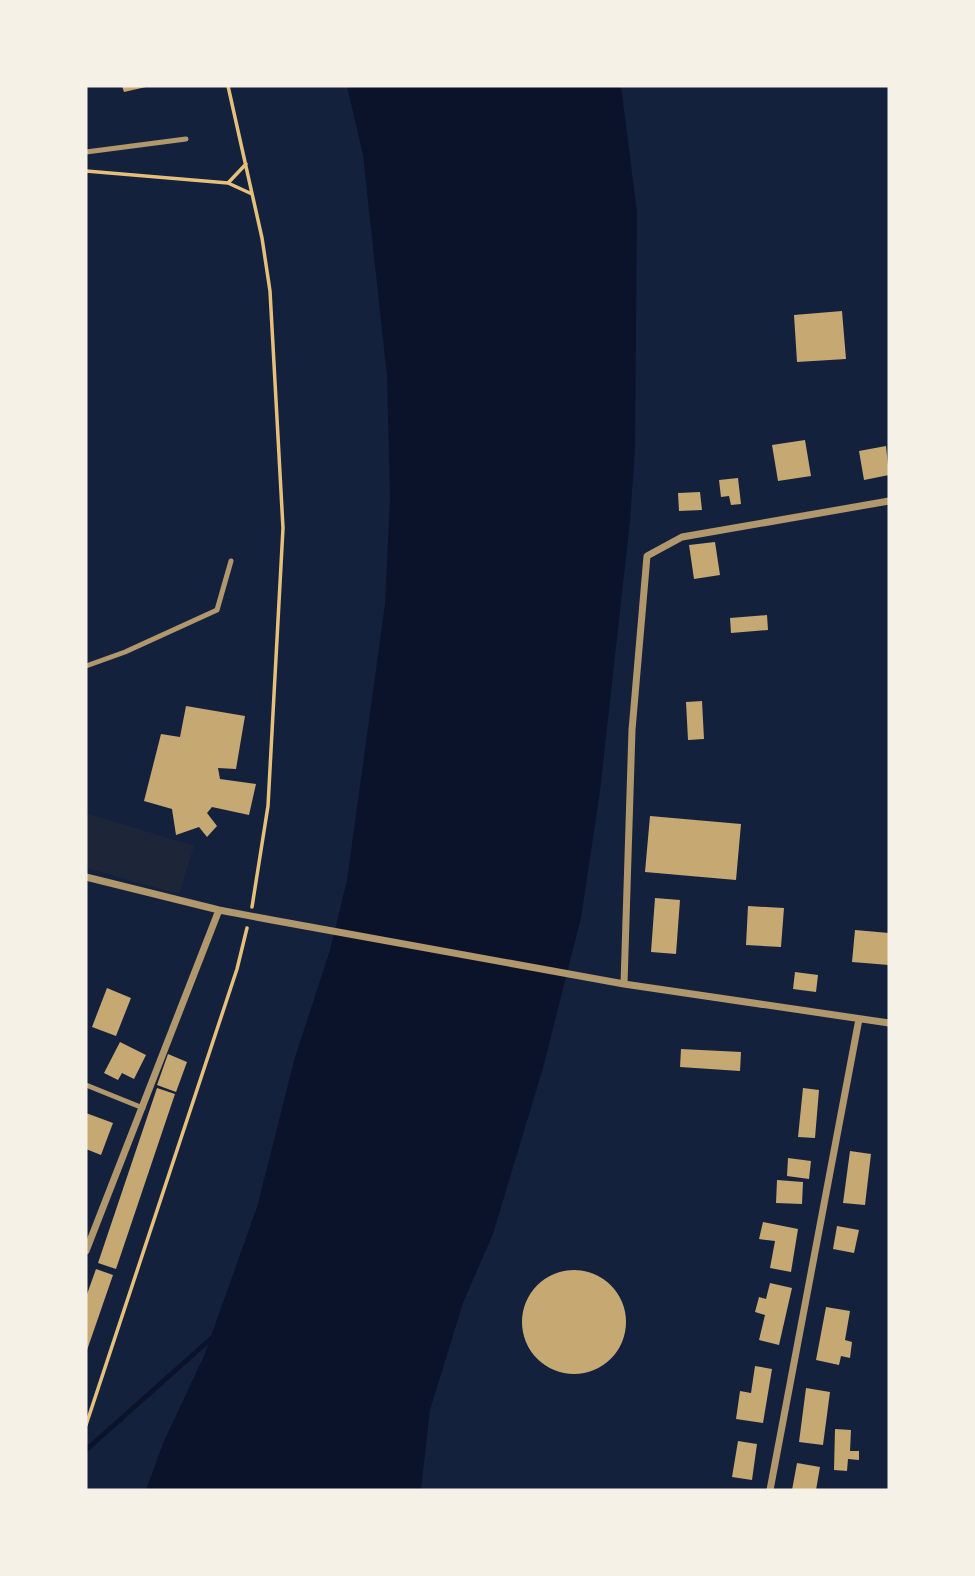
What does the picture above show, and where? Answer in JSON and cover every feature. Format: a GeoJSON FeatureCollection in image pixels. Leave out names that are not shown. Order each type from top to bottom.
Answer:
{"type":"FeatureCollection","features":[{"type":"Feature","properties":{"kind":"street"},"geometry":{"type":"LineString","coordinates":[[624,984],[632,730],[647,556],[682,537],[889,501]]}},
{"type":"Feature","properties":{"kind":"street"},"geometry":{"type":"LineString","coordinates":[[86,877],[250,916],[624,984],[889,1023]]}},
{"type":"Feature","properties":{"kind":"street"},"geometry":{"type":"LineString","coordinates":[[86,1251],[219,910]]}},
{"type":"Feature","properties":{"kind":"street"},"geometry":{"type":"LineString","coordinates":[[770,1490],[859,1019]]}},
{"type":"Feature","properties":{"kind":"lane"},"geometry":{"type":"LineString","coordinates":[[86,152],[186,139]]}},
{"type":"Feature","properties":{"kind":"lane"},"geometry":{"type":"LineString","coordinates":[[86,666],[125,652],[218,610],[231,561]]}},
{"type":"Feature","properties":{"kind":"lane"},"geometry":{"type":"LineString","coordinates":[[86,1085],[143,1108]]}},
{"type":"Feature","properties":{"kind":"path"},"geometry":{"type":"LineString","coordinates":[[86,1425],[237,969],[250,916],[268,806],[284,528],[270,291],[228,86]]}},
{"type":"Feature","properties":{"kind":"path"},"geometry":{"type":"LineString","coordinates":[[228,183],[246,164]]}},
{"type":"Feature","properties":{"kind":"path"},"geometry":{"type":"LineString","coordinates":[[86,171],[228,183],[252,195]]}},
{"type":"Feature","properties":{"kind":"shaded area"},"geometry":{"type":"Polygon","coordinates":[[[347,86],[621,86],[637,212],[635,449],[630,521],[600,791],[581,918],[543,1068],[493,1234],[463,1303],[430,1410],[421,1490],[146,1490],[164,1441],[204,1356],[257,1207],[295,1057],[330,950],[347,880],[385,604],[390,499],[387,376],[363,155],[347,86]]]}},
{"type":"Feature","properties":{"kind":"shaded area"},"geometry":{"type":"Polygon","coordinates":[[[86,813],[194,846],[179,894],[86,868],[86,813]]]}},
{"type":"Feature","properties":{"kind":"building"},"geometry":{"type":"Polygon","coordinates":[[[122,86],[146,86],[146,87],[124,92],[122,86]]]}},
{"type":"Feature","properties":{"kind":"building"},"geometry":{"type":"Polygon","coordinates":[[[842,311],[846,359],[797,362],[794,315],[842,311]]]}},
{"type":"Feature","properties":{"kind":"building"},"geometry":{"type":"Polygon","coordinates":[[[805,440],[811,476],[778,481],[772,445],[805,440]]]}},
{"type":"Feature","properties":{"kind":"building"},"geometry":{"type":"Polygon","coordinates":[[[886,446],[889,475],[864,480],[859,451],[886,446]]]}},
{"type":"Feature","properties":{"kind":"building"},"geometry":{"type":"Polygon","coordinates":[[[738,478],[741,504],[731,505],[729,496],[721,497],[719,480],[738,478]]]}},
{"type":"Feature","properties":{"kind":"building"},"geometry":{"type":"Polygon","coordinates":[[[700,492],[702,510],[679,511],[678,493],[700,492]]]}},
{"type":"Feature","properties":{"kind":"building"},"geometry":{"type":"Polygon","coordinates":[[[715,542],[720,575],[694,579],[689,545],[715,542]]]}},
{"type":"Feature","properties":{"kind":"building"},"geometry":{"type":"Polygon","coordinates":[[[767,615],[768,630],[731,633],[730,618],[767,615]]]}},
{"type":"Feature","properties":{"kind":"building"},"geometry":{"type":"Polygon","coordinates":[[[702,701],[704,739],[688,740],[686,702],[702,701]]]}},
{"type":"Feature","properties":{"kind":"building"},"geometry":{"type":"Polygon","coordinates":[[[186,706],[245,716],[236,769],[218,768],[220,779],[256,784],[249,815],[212,807],[207,813],[217,826],[207,837],[199,827],[176,835],[172,809],[144,801],[161,734],[180,737],[186,706]]]}},
{"type":"Feature","properties":{"kind":"building"},"geometry":{"type":"Polygon","coordinates":[[[650,816],[741,824],[736,880],[645,872],[650,816]]]}},
{"type":"Feature","properties":{"kind":"building"},"geometry":{"type":"Polygon","coordinates":[[[655,898],[680,900],[676,954],[651,952],[655,898]]]}},
{"type":"Feature","properties":{"kind":"building"},"geometry":{"type":"Polygon","coordinates":[[[748,906],[784,908],[781,947],[746,945],[748,906]]]}},
{"type":"Feature","properties":{"kind":"building"},"geometry":{"type":"Polygon","coordinates":[[[855,930],[889,933],[889,965],[852,962],[855,930]]]}},
{"type":"Feature","properties":{"kind":"building"},"geometry":{"type":"Polygon","coordinates":[[[795,972],[818,975],[816,992],[793,989],[795,972]]]}},
{"type":"Feature","properties":{"kind":"building"},"geometry":{"type":"Polygon","coordinates":[[[107,988],[131,998],[116,1036],[92,1027],[107,988]]]}},
{"type":"Feature","properties":{"kind":"building"},"geometry":{"type":"Polygon","coordinates":[[[120,1042],[146,1055],[134,1079],[122,1073],[118,1080],[104,1073],[120,1042]]]}},
{"type":"Feature","properties":{"kind":"building"},"geometry":{"type":"Polygon","coordinates":[[[681,1049],[741,1052],[740,1071],[680,1067],[681,1049]]]}},
{"type":"Feature","properties":{"kind":"building"},"geometry":{"type":"Polygon","coordinates":[[[168,1054],[187,1062],[176,1092],[157,1085],[168,1054]]]}},
{"type":"Feature","properties":{"kind":"building"},"geometry":{"type":"Polygon","coordinates":[[[157,1088],[175,1094],[116,1269],[98,1263],[157,1088]]]}},
{"type":"Feature","properties":{"kind":"building"},"geometry":{"type":"Polygon","coordinates":[[[803,1088],[819,1090],[815,1138],[798,1137],[803,1088]]]}},
{"type":"Feature","properties":{"kind":"building"},"geometry":{"type":"Polygon","coordinates":[[[86,1113],[113,1123],[101,1155],[86,1149],[86,1113]]]}},
{"type":"Feature","properties":{"kind":"building"},"geometry":{"type":"Polygon","coordinates":[[[850,1151],[871,1154],[865,1205],[843,1203],[850,1151]]]}},
{"type":"Feature","properties":{"kind":"building"},"geometry":{"type":"Polygon","coordinates":[[[788,1158],[811,1161],[809,1179],[787,1176],[788,1158]]]}},
{"type":"Feature","properties":{"kind":"building"},"geometry":{"type":"Polygon","coordinates":[[[777,1180],[803,1182],[802,1204],[776,1203],[777,1180]]]}},
{"type":"Feature","properties":{"kind":"building"},"geometry":{"type":"Polygon","coordinates":[[[763,1222],[798,1229],[791,1272],[770,1268],[775,1241],[759,1239],[763,1222]]]}},
{"type":"Feature","properties":{"kind":"building"},"geometry":{"type":"Polygon","coordinates":[[[837,1226],[859,1230],[854,1253],[833,1249],[837,1226]]]}},
{"type":"Feature","properties":{"kind":"building"},"geometry":{"type":"Polygon","coordinates":[[[96,1269],[113,1275],[86,1353],[86,1297],[96,1269]]]}},
{"type":"Feature","properties":{"kind":"building"},"geometry":{"type":"Polygon","coordinates":[[[574,1270],[594,1274],[617,1293],[622,1302],[626,1322],[622,1342],[603,1365],[594,1370],[574,1374],[554,1370],[531,1351],[526,1342],[522,1322],[526,1302],[545,1279],[554,1274],[574,1270]]]}},
{"type":"Feature","properties":{"kind":"building"},"geometry":{"type":"Polygon","coordinates":[[[770,1283],[792,1288],[779,1345],[759,1340],[765,1315],[755,1312],[759,1297],[766,1299],[770,1283]]]}},
{"type":"Feature","properties":{"kind":"building"},"geometry":{"type":"Polygon","coordinates":[[[826,1307],[850,1311],[845,1340],[852,1342],[850,1358],[841,1356],[839,1365],[816,1360],[826,1307]]]}},
{"type":"Feature","properties":{"kind":"building"},"geometry":{"type":"Polygon","coordinates":[[[755,1366],[772,1369],[763,1423],[736,1419],[740,1391],[751,1393],[755,1366]]]}},
{"type":"Feature","properties":{"kind":"building"},"geometry":{"type":"Polygon","coordinates":[[[806,1388],[830,1392],[823,1445],[799,1442],[806,1388]]]}},
{"type":"Feature","properties":{"kind":"building"},"geometry":{"type":"Polygon","coordinates":[[[835,1429],[851,1430],[850,1451],[859,1451],[859,1460],[848,1459],[847,1471],[834,1470],[835,1429]]]}},
{"type":"Feature","properties":{"kind":"building"},"geometry":{"type":"Polygon","coordinates":[[[738,1441],[757,1444],[752,1480],[732,1477],[738,1441]]]}},
{"type":"Feature","properties":{"kind":"building"},"geometry":{"type":"Polygon","coordinates":[[[797,1463],[820,1467],[816,1490],[792,1490],[797,1463]]]}},
{"type":"Feature","properties":{"kind":"waterway"},"geometry":{"type":"LineString","coordinates":[[86,1450],[214,1336]]}}]}
